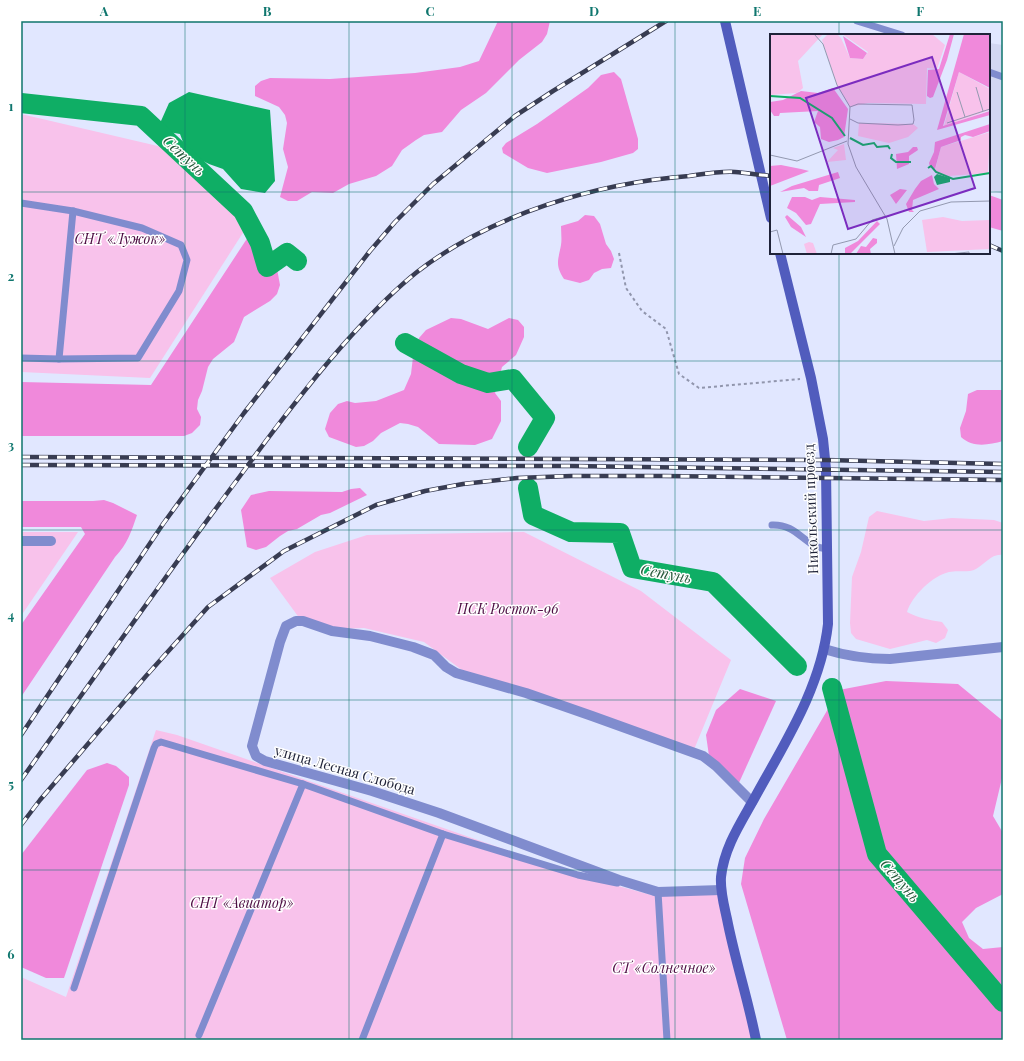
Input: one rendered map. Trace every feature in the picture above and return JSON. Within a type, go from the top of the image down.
[{"type":"main road","points":[[725,21],[770,214]]},
{"type":"main road","name":"Никольский проезд","points":[[756,1040],[750,1009],[730,937],[721,890],[722,868],[730,842],[807,700],[824,649],[828,624],[825,460],[811,378],[780,254]]},
{"type":"street","points":[[21,541],[51,541]]},
{"type":"street","name":"улица Лесная Слобода","points":[[721,890],[658,892],[619,880],[439,813],[372,791],[265,762],[256,756],[252,746],[280,642],[286,626],[296,621],[303,621],[332,630],[370,636],[413,647],[434,655],[446,667],[456,672],[526,693],[703,756],[716,766],[752,802]]},
{"type":"street","points":[[824,649],[838,654],[874,659],[890,659],[1003,647]]},
{"type":"lane","points":[[857,21],[899,34]]},
{"type":"lane","points":[[990,72],[1003,77]]},
{"type":"lane","points":[[21,203],[74,211],[142,228],[181,245],[187,260],[179,291],[138,358],[21,358]]},
{"type":"lane","points":[[59,359],[74,211]]},
{"type":"lane","points":[[772,525],[784,526],[798,533],[816,548],[827,549]]},
{"type":"lane","points":[[74,988],[154,748],[156,744],[161,742],[303,784],[443,834],[578,875],[658,892],[667,1040]]},
{"type":"lane","points":[[199,1036],[303,784]]},
{"type":"lane","points":[[362,1040],[443,834]]},
{"type":"path","points":[[619,253],[626,288],[642,311],[666,329],[679,374],[699,388],[811,378]]},
{"type":"shaded area","points":[[498,21],[550,21],[547,34],[542,42],[519,60],[486,93],[461,110],[442,132],[424,135],[402,150],[392,166],[376,176],[349,184],[333,193],[312,192],[297,201],[288,201],[280,197],[288,167],[283,149],[287,123],[285,115],[279,107],[255,96],[255,86],[261,81],[270,78],[330,79],[415,73],[460,67],[479,61]]},
{"type":"shaded area","points":[[990,43],[1003,45],[1003,194],[990,190]]},
{"type":"shaded area","points":[[614,72],[621,79],[638,139],[638,149],[633,153],[601,162],[547,173],[528,168],[503,153],[502,148],[506,143],[537,124],[588,88],[601,75]]},
{"type":"shaded area","points":[[189,92],[270,110],[275,181],[265,193],[241,189],[223,169],[187,153],[180,134],[157,130],[169,103]]},
{"type":"shaded area","points":[[990,195],[1003,200],[1003,231],[990,227]]},
{"type":"shaded area","points":[[585,215],[594,216],[600,224],[606,244],[614,259],[611,268],[602,269],[594,273],[589,280],[580,283],[564,279],[559,270],[558,259],[561,243],[561,226],[578,221]]},
{"type":"shaded area","points":[[250,234],[257,241],[260,248],[275,258],[280,285],[277,294],[270,301],[244,317],[234,342],[213,359],[208,367],[202,391],[198,400],[197,409],[201,417],[200,425],[192,433],[184,436],[21,436],[21,382],[151,385]]},
{"type":"shaded area","points":[[451,318],[461,319],[488,329],[509,318],[518,320],[524,327],[524,337],[516,355],[502,367],[495,393],[501,401],[501,421],[492,439],[475,445],[439,444],[418,427],[400,423],[381,433],[373,441],[364,446],[356,447],[329,437],[325,429],[330,413],[338,404],[347,401],[355,403],[376,401],[404,390],[411,374],[413,357],[419,338],[426,330]]},
{"type":"shaded area","points":[[977,390],[1003,390],[1003,441],[981,445],[971,443],[961,437],[960,428],[966,411],[968,394]]},
{"type":"shaded area","points":[[360,488],[367,495],[330,513],[321,515],[297,529],[288,531],[266,547],[256,550],[247,547],[241,510],[251,495],[269,491],[342,492]]},
{"type":"shaded area","points":[[104,500],[137,515],[131,532],[123,547],[21,697],[21,625],[85,534],[81,527],[21,527],[21,501]]},
{"type":"shaded area","points":[[886,681],[958,684],[1003,721],[1003,774],[993,816],[1003,833],[1003,894],[976,908],[962,922],[969,938],[983,949],[1003,947],[1003,1040],[787,1040],[741,884],[745,858],[764,819],[839,690]]},
{"type":"shaded area","points":[[740,689],[776,701],[738,785],[709,756],[706,735],[716,710]]},
{"type":"shaded area","points":[[107,763],[116,766],[129,777],[129,785],[64,978],[46,978],[21,967],[21,855],[87,770]]},
{"type":"green space","name":"СНТ «Лужок»","points":[[21,114],[162,147],[253,217],[150,378],[21,372]]},
{"type":"green space","points":[[877,511],[924,521],[952,518],[994,520],[1003,523],[1003,555],[992,557],[973,570],[956,571],[943,574],[930,582],[913,600],[907,612],[915,616],[942,622],[948,630],[945,638],[936,643],[927,640],[890,649],[856,639],[851,633],[852,577],[861,552],[869,517]]},
{"type":"green space","points":[[21,532],[78,532],[21,616]]},
{"type":"green space","name":"ПСК Росток-96","points":[[524,532],[641,591],[731,660],[693,752],[466,673],[424,642],[364,628],[341,629],[300,619],[270,578],[315,552],[367,535]]},
{"type":"green space","name":"СНТ «Авиатор»","points":[[156,730],[177,735],[578,875],[655,896],[721,890],[754,1040],[21,1040],[21,977],[66,997]]},
{"type":"waterway","name":"Сетунь","points":[[21,103],[141,116],[243,211],[260,243],[267,267],[287,253],[297,261]]},
{"type":"waterway","name":"Сетунь","points":[[405,343],[461,374],[488,383],[513,379],[545,418],[528,447]]},
{"type":"waterway","name":"Сетунь","points":[[528,488],[533,515],[571,532],[620,533],[632,568],[713,582],[797,666]]},
{"type":"waterway","name":"Сетунь","points":[[832,688],[877,854],[1003,1002]]},
{"type":"railway","points":[[21,735],[163,524],[244,413],[370,251],[395,222],[433,184],[515,116],[666,21]]},
{"type":"railway","points":[[21,780],[184,551],[266,440],[336,353],[359,327],[408,279],[446,252],[478,234],[512,218],[582,194],[654,180],[718,172],[735,172],[770,176]]},
{"type":"railway","points":[[990,245],[1003,251]]},
{"type":"railway","points":[[21,457],[825,460],[1003,464]]},
{"type":"railway","points":[[21,465],[571,466],[1003,472]]},
{"type":"railway","points":[[21,825],[40,800],[146,676],[208,607],[284,551],[376,505],[425,491],[463,484],[517,478],[571,476],[664,476],[1003,480]]},
{"type":"park label","name":"СТ «Солнечное»","points":[[664,968]]}]
